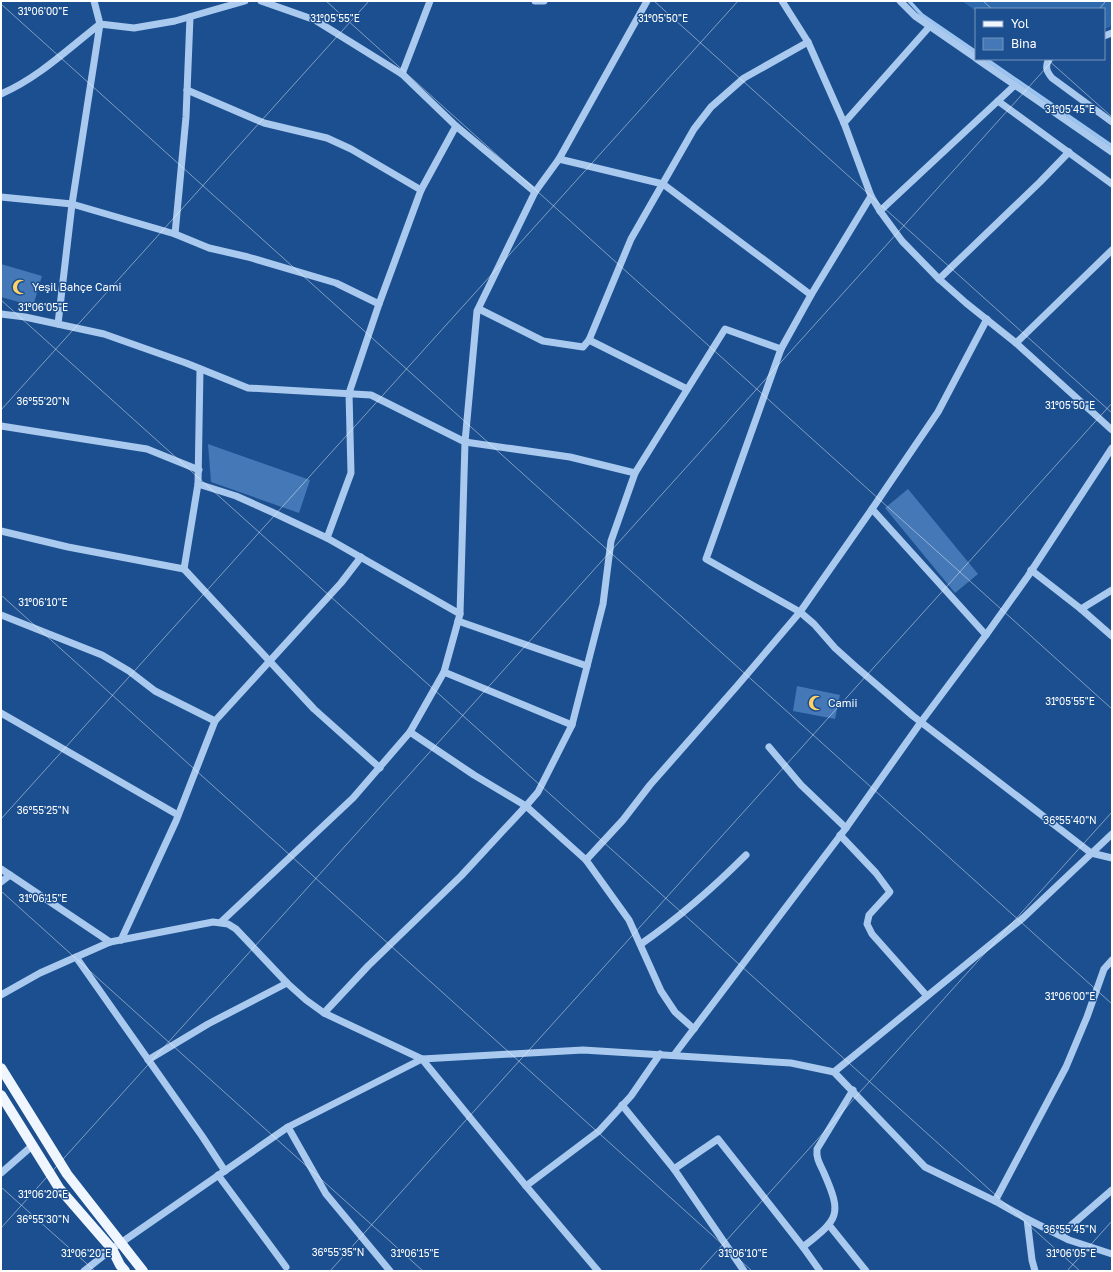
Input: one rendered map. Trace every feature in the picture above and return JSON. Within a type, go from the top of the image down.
[{"type":"main road","points":[[1,1068],[67,1174],[143,1271]]},
{"type":"main road","points":[[1,1095],[59,1188],[112,1249],[120,1265],[125,1271]]},
{"type":"street","points":[[58,324],[72,204],[100,24],[94,1]]},
{"type":"street","points":[[1,94],[13,89],[38,73],[100,24],[134,28],[175,21],[245,1]]},
{"type":"street","points":[[261,1],[315,20],[402,74],[456,126],[535,192]]},
{"type":"street","points":[[402,74],[430,1]]},
{"type":"street","points":[[535,1],[544,1]]},
{"type":"street","points":[[221,922],[353,798],[380,768],[410,732],[444,672],[460,614],[465,442],[478,309],[535,192],[559,159],[647,1]]},
{"type":"street","points":[[782,1],[808,42],[844,123],[871,196],[902,241],[939,279],[1016,343],[1112,430]]},
{"type":"street","points":[[900,1],[915,16],[975,57]]},
{"type":"street","points":[[175,234],[186,117],[190,17]]},
{"type":"street","points":[[844,123],[930,26]]},
{"type":"street","points":[[478,309],[543,341],[583,347],[589,340],[631,239],[694,129],[711,107],[744,78],[808,42]]},
{"type":"street","points":[[980,60],[1112,152]]},
{"type":"street","points":[[1049,60],[1046,68],[1052,78],[1112,122]]},
{"type":"street","points":[[880,211],[1015,85]]},
{"type":"street","points":[[187,90],[264,123],[327,138],[351,148],[421,190]]},
{"type":"street","points":[[998,100],[1112,184]]},
{"type":"street","points":[[327,538],[351,473],[349,393],[379,304],[421,190],[456,126]]},
{"type":"street","points":[[939,279],[1069,152]]},
{"type":"street","points":[[559,159],[663,184],[811,295]]},
{"type":"street","points":[[871,196],[811,295],[781,349],[706,559],[800,612],[814,624],[835,648],[921,722],[1091,853],[1112,858]]},
{"type":"street","points":[[1,197],[72,204],[175,234],[209,248],[248,257],[336,283],[379,304]]},
{"type":"street","points":[[1016,343],[1112,250]]},
{"type":"street","points":[[1,314],[26,316],[104,334],[248,388],[371,395],[465,442],[570,457],[635,473]]},
{"type":"street","points":[[586,860],[623,820],[650,784],[800,612],[938,412],[987,319]]},
{"type":"street","points":[[324,1013],[368,966],[461,876],[538,792],[572,725],[603,604],[611,541],[635,473],[725,329],[781,349]]},
{"type":"street","points":[[589,340],[687,389]]},
{"type":"street","points":[[184,569],[198,484],[200,369]]},
{"type":"street","points":[[1,426],[147,449],[199,470]]},
{"type":"street","points":[[674,1055],[846,828],[921,722],[986,635],[1112,448]]},
{"type":"street","points":[[198,484],[236,496],[327,538],[460,614]]},
{"type":"street","points":[[872,509],[986,635]]},
{"type":"street","points":[[1,530],[68,547],[184,569],[314,709],[380,768]]},
{"type":"street","points":[[121,940],[178,815],[215,721],[341,583],[360,557]]},
{"type":"street","points":[[1031,570],[1081,609],[1112,636]]},
{"type":"street","points":[[1081,609],[1112,590]]},
{"type":"street","points":[[1,624],[3,616],[102,655],[129,671],[155,691],[215,721]]},
{"type":"street","points":[[458,621],[587,666]]},
{"type":"street","points":[[444,672],[572,725]]},
{"type":"street","points":[[1,714],[178,815]]},
{"type":"street","points":[[410,732],[474,775],[526,806],[586,860],[629,920],[641,944],[660,991],[675,1012],[694,1029]]},
{"type":"street","points":[[769,747],[801,785],[846,828]]},
{"type":"street","points":[[834,1072],[1023,918],[1112,834]]},
{"type":"street","points":[[840,835],[876,873],[890,892],[869,915],[867,924],[872,934],[927,996]]},
{"type":"street","points":[[641,944],[690,907],[746,855]]},
{"type":"street","points":[[1,869],[110,942]]},
{"type":"street","points":[[1,882],[10,875]]},
{"type":"street","points":[[1,995],[40,973],[110,942],[213,922],[228,924],[236,928],[287,983],[306,1000],[324,1013],[422,1059],[598,1271]]},
{"type":"street","points":[[76,957],[202,1136],[221,1173],[286,1267]]},
{"type":"street","points":[[995,1201],[1066,1067],[1104,969],[1112,960]]},
{"type":"street","points":[[148,1060],[208,1024],[287,983]]},
{"type":"street","points":[[84,1271],[112,1249],[288,1127],[422,1059],[583,1050],[791,1063],[834,1072],[853,1090],[925,1167],[995,1201],[1069,1240],[1112,1254]]},
{"type":"street","points":[[526,1186],[600,1131],[631,1096],[660,1054]]},
{"type":"street","points":[[803,1247],[829,1224],[834,1214],[835,1203],[833,1193],[817,1159],[817,1149],[853,1090]]},
{"type":"street","points":[[622,1106],[674,1169],[744,1271]]},
{"type":"street","points":[[288,1127],[326,1194],[390,1271]]},
{"type":"street","points":[[674,1169],[718,1139],[803,1247],[820,1271]]},
{"type":"street","points":[[1,1172],[33,1145]]},
{"type":"street","points":[[1060,1235],[1112,1190]]},
{"type":"street","points":[[1026,1218],[1035,1271]]},
{"type":"street","points":[[829,1224],[866,1271]]},
{"type":"shaded area","points":[[962,1],[1112,1],[1112,26],[1105,29],[1105,8],[975,8],[975,10]]},
{"type":"building","name":"Yeşil Bahçe Cami","points":[[1,264],[42,276],[33,306],[1,297]]},
{"type":"building","points":[[208,444],[310,480],[299,513],[211,482]]},
{"type":"building","points":[[908,489],[978,574],[955,593],[885,508]]},
{"type":"building","name":"Camii","points":[[797,686],[840,695],[835,719],[793,711]]},
{"type":"waterway","points":[[909,1],[922,15],[975,51]]},
{"type":"waterway","points":[[987,60],[1112,146]]},
{"type":"place","name":"Yeşil Bahçe Cami","points":[[20,287]]},
{"type":"place","name":"Camii","points":[[816,703]]}]
